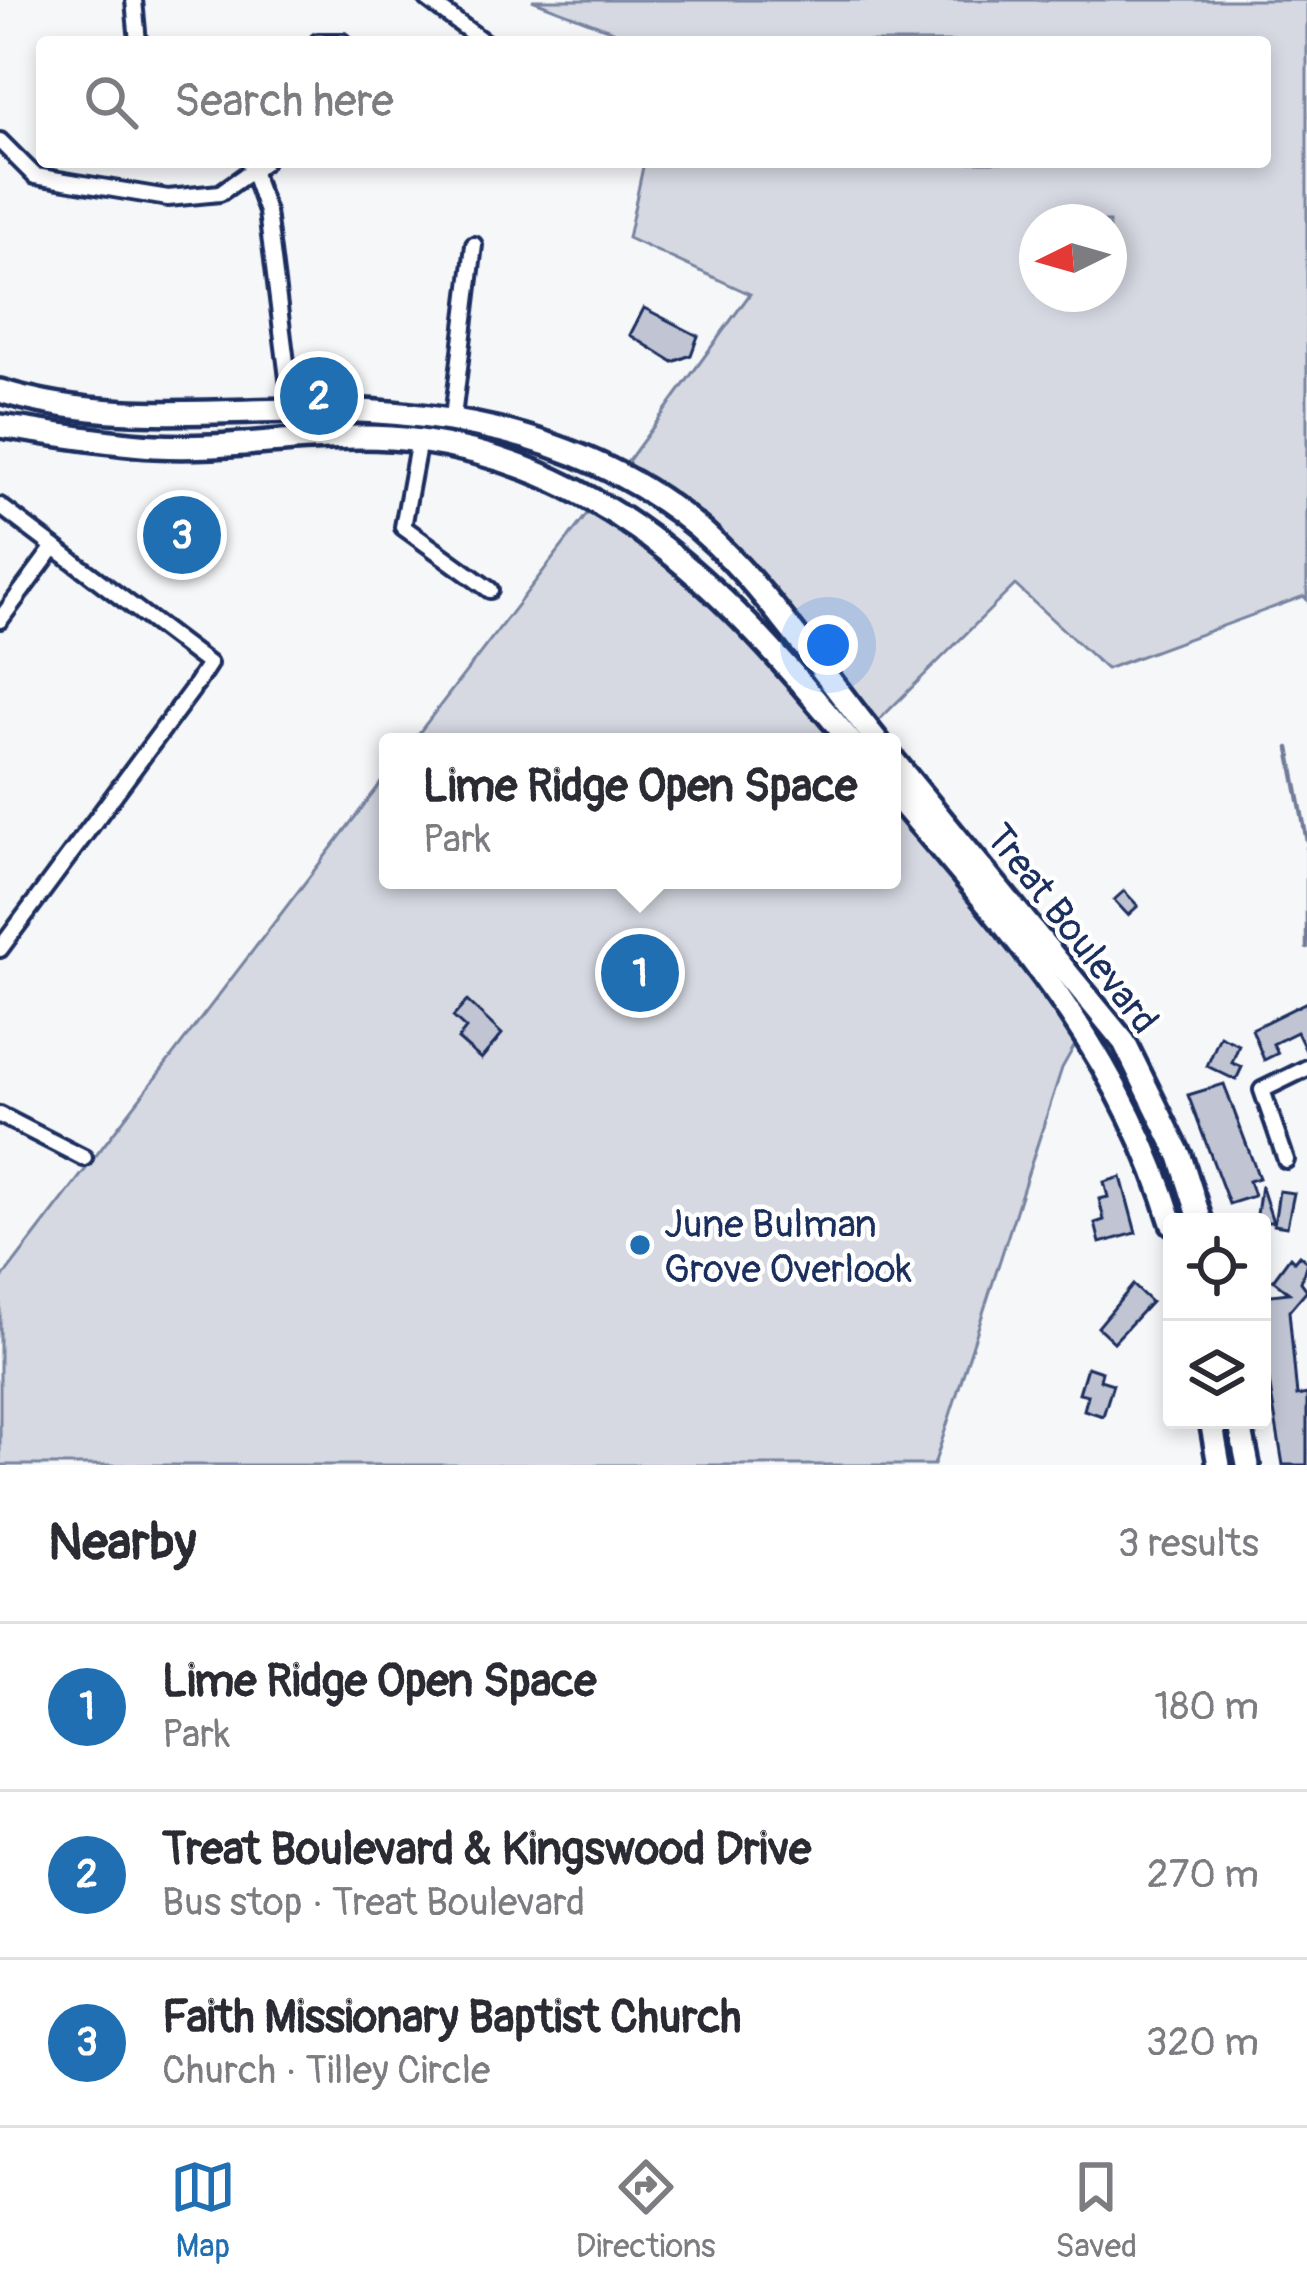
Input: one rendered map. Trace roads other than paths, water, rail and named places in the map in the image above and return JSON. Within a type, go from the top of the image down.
[{"type":"main road","points":[[3,392],[37,402],[163,416],[292,410],[452,417],[577,453],[640,487],[716,543],[871,733]]},
{"type":"main road","points":[[292,410],[299,420],[371,424],[521,466],[567,484],[644,528],[694,570],[843,733]]},
{"type":"main road","points":[[184,445],[212,431],[269,428],[292,410]]},
{"type":"main road","points":[[0,423],[156,446],[415,440]]},
{"type":"main road","name":"Treat Boulevard","points":[[901,770],[1124,1042],[1180,1156],[1198,1213]]},
{"type":"main road","name":"Treat Boulevard","points":[[901,801],[1068,1002],[1153,1159],[1169,1213]]},
{"type":"main road","points":[[1213,1429],[1219,1465]]},
{"type":"main road","points":[[1241,1429],[1248,1465]]},
{"type":"street","points":[[134,0],[137,36]]},
{"type":"street","points":[[428,0],[476,36]]},
{"type":"street","points":[[0,141],[35,176],[168,198],[220,193],[251,168]]},
{"type":"street","points":[[257,168],[267,212],[292,410]]},
{"type":"street","points":[[452,417],[474,244]]},
{"type":"street","points":[[0,423],[3,392]]},
{"type":"street","points":[[415,440],[403,527],[490,590]]},
{"type":"street","points":[[0,506],[209,664],[0,949]]},
{"type":"street","points":[[0,620],[55,547]]},
{"type":"street","points":[[1286,1160],[1262,1090],[1307,1068]]},
{"type":"street","points":[[0,1115],[84,1158]]},
{"type":"waterway","points":[[1289,748],[1307,841]]},
{"type":"waterway","points":[[1307,848],[1307,948]]},
{"type":"place","name":"Treat Boulevard & Kingswood Drive","points":[[319,396]]},
{"type":"place","name":"Faith Missionary Baptist Church","points":[[182,535]]},
{"type":"place","name":"Lime Ridge Open Space","points":[[640,973]]},
{"type":"place","name":"June Bulman Grove Overlook","points":[[640,1245]]}]
